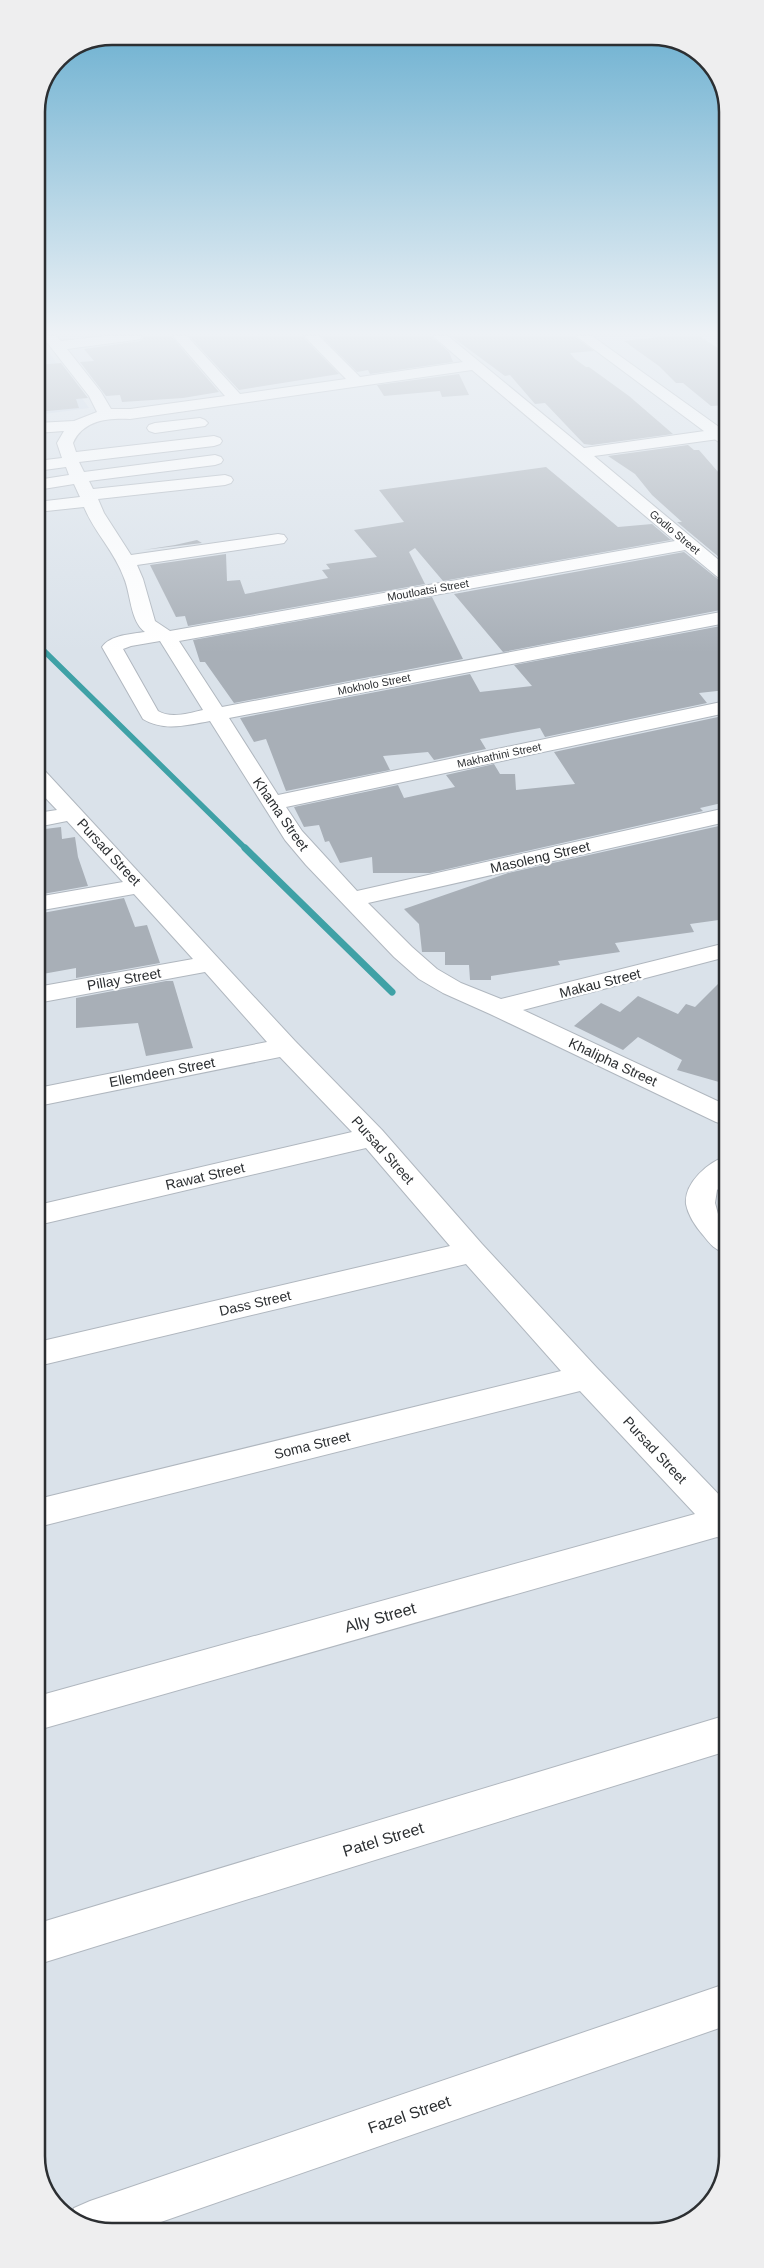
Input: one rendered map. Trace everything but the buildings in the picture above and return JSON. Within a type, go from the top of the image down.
[{"type":"street","points":[[69,442],[74,444]]},
{"type":"street","points":[[45,461],[76,442]]},
{"type":"street","points":[[46,445],[175,442]]},
{"type":"street","name":"Godlo Street","points":[[569,442],[719,568]]},
{"type":"street","points":[[583,453],[675,442]]},
{"type":"street","name":"Khama Street","points":[[74,444],[80,478],[95,513],[126,561],[134,580],[146,621],[149,626],[165,636],[293,835],[314,860],[418,966],[439,981],[499,1008]]},
{"type":"street","points":[[45,484],[122,471],[214,460]]},
{"type":"street","points":[[45,506],[89,498],[225,480]]},
{"type":"street","points":[[126,561],[278,539]]},
{"type":"street","name":"Moutloatsi Street","points":[[165,636],[689,544]]},
{"type":"street","name":"Mokholo Street","points":[[165,636],[126,641],[112,647],[150,715],[155,720],[164,721],[216,714],[719,618]]},
{"type":"street","name":"Makhathini Street","points":[[272,803],[719,708]]},
{"type":"street","name":"Pursad Street","points":[[45,785],[286,1047],[372,1137],[472,1252],[586,1377],[719,1518]]},
{"type":"street","points":[[45,819],[72,814]]},
{"type":"street","name":"Masoleng Street","points":[[353,899],[719,817]]},
{"type":"street","points":[[45,903],[140,886]]},
{"type":"street","name":"Makau Street","points":[[499,1008],[719,953]]},
{"type":"street","name":"Pillay Street","points":[[45,994],[210,964]]},
{"type":"street","name":"Khalipha Street","points":[[499,1008],[719,1113]]},
{"type":"street","name":"Ellemdeen Street","points":[[45,1096],[286,1047]]},
{"type":"street","name":"Rawat Street","points":[[45,1213],[372,1137]]},
{"type":"street","points":[[719,1173],[704,1187],[701,1205],[705,1217],[719,1234]]},
{"type":"street","name":"Dass Street","points":[[45,1352],[472,1252]]},
{"type":"street","name":"Soma Street","points":[[45,1511],[586,1377]]},
{"type":"street","name":"Ally Street","points":[[45,1711],[719,1526]]},
{"type":"street","name":"Patel Street","points":[[45,1942],[719,1735]]},
{"type":"street","name":"Fazel Street","points":[[98,2221],[719,2007]]},
{"type":"waterway","points":[[45,652],[246,849]]},
{"type":"waterway","points":[[245,848],[392,992]]}]
